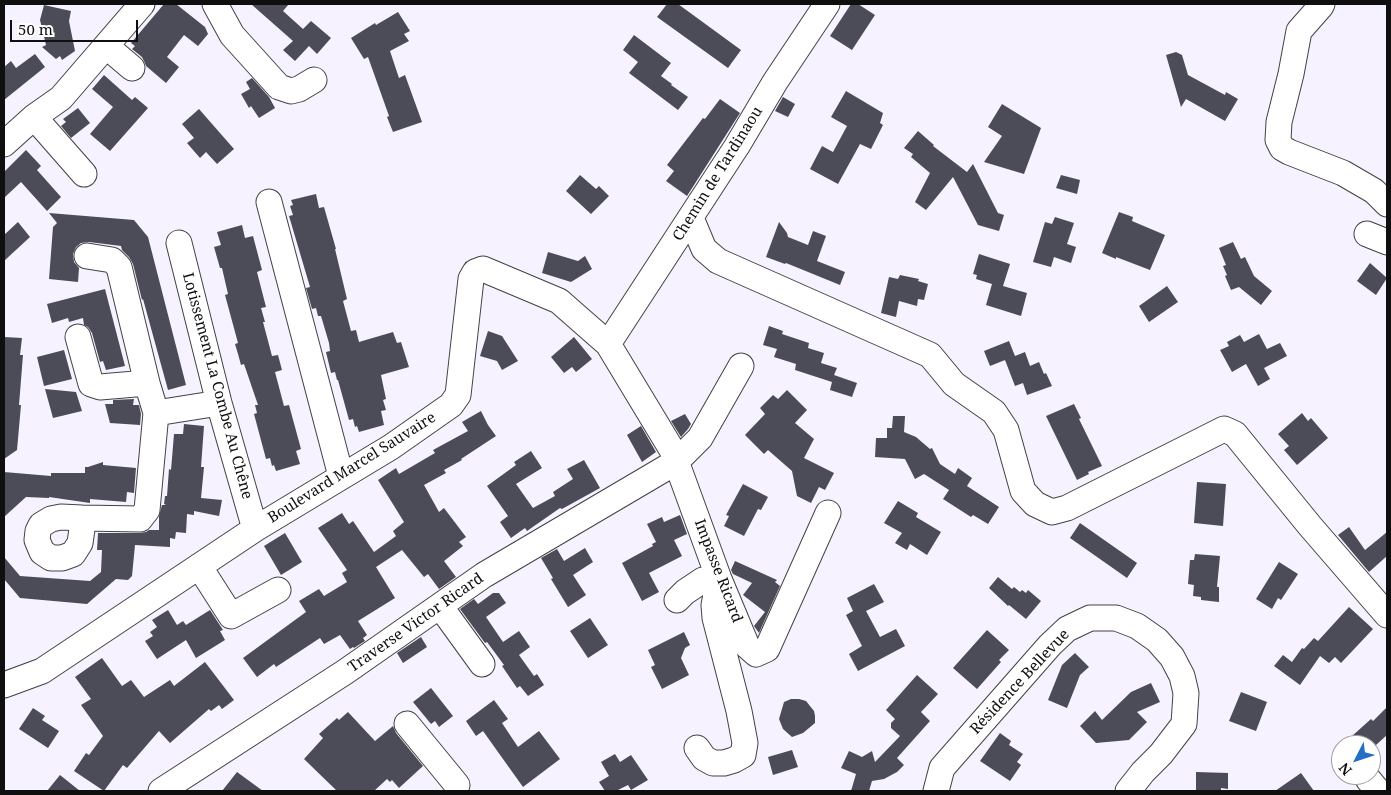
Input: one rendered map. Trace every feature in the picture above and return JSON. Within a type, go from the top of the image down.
[{"type":"street","points":[[4,144],[34,117],[61,98],[142,4]]},
{"type":"street","points":[[215,4],[232,35],[278,87],[291,91],[299,89],[314,80]]},
{"type":"street","name":"Chemin de Tardinaou","points":[[608,344],[648,280],[691,218],[775,82],[827,4]]},
{"type":"street","points":[[1322,4],[1299,31],[1279,122],[1278,140],[1282,148],[1343,173],[1374,191],[1387,204]]},
{"type":"street","points":[[106,46],[132,68]]},
{"type":"street","points":[[34,117],[84,174]]},
{"type":"street","points":[[269,202],[342,476]]},
{"type":"street","points":[[691,218],[704,249],[718,261],[930,355],[954,384],[994,412],[1006,430],[1023,491],[1036,504],[1052,512],[1067,508],[1224,429],[1234,434],[1387,615]]},
{"type":"street","name":"Lotissement La Combe Au Chêne","points":[[179,243],[219,403],[255,529]]},
{"type":"street","points":[[82,518],[140,519],[147,510],[156,413],[119,267],[112,260],[87,256]]},
{"type":"street","name":"Boulevard Marcel Sauvaire","points":[[4,685],[42,671],[255,529],[406,436],[451,405],[458,395],[471,279],[475,272],[483,269],[559,301],[608,344]]},
{"type":"street","points":[[78,337],[91,384],[100,387],[147,383]]},
{"type":"street","name":"Impasse Ricard","points":[[608,344],[672,450],[719,579],[747,646],[756,654],[767,649],[828,513]]},
{"type":"street","name":"Traverse Victor Ricard","points":[[161,791],[345,672],[484,575],[676,462],[700,438],[741,366]]},
{"type":"street","points":[[156,413],[219,403]]},
{"type":"street","points":[[199,566],[231,616],[278,590]]},
{"type":"street","points":[[677,600],[703,580],[719,579],[714,605],[715,618],[739,711],[745,743],[743,755],[724,763],[713,763],[704,758],[697,748]]},
{"type":"street","points":[[440,606],[482,664]]},
{"type":"street","name":"Résidence Bellevue","points":[[936,791],[942,768],[1050,645],[1067,629],[1090,618],[1116,618],[1137,626],[1157,640],[1172,657],[1182,676],[1186,693],[1184,724],[1161,754],[1128,791]]},
{"type":"street","points":[[407,724],[460,782]]},
{"type":"building","points":[[164,4],[176,4],[205,27],[208,34],[198,46],[184,35],[167,57],[179,67],[166,83],[146,66],[142,57],[132,49],[135,46],[131,43]]},
{"type":"building","points":[[251,4],[289,4],[283,11],[303,29],[311,21],[331,38],[317,54],[309,46],[295,61],[283,50],[293,41]]},
{"type":"building","points":[[667,4],[678,4],[741,50],[728,68],[657,17]]},
{"type":"building","points":[[851,4],[858,4],[875,15],[852,50],[830,36]]},
{"type":"building","points":[[44,5],[71,11],[69,21],[75,51],[62,60],[60,56],[56,59],[42,47],[46,45],[40,20]]},
{"type":"building","points":[[398,12],[410,31],[404,34],[409,41],[390,51],[399,78],[405,75],[422,122],[393,132],[368,57],[364,59],[351,38],[375,23],[376,25]]},
{"type":"building","points":[[634,35],[671,63],[661,76],[688,97],[678,110],[629,73],[638,62],[623,50]]},
{"type":"building","points":[[1176,52],[1182,55],[1188,75],[1225,95],[1226,92],[1238,99],[1225,121],[1186,99],[1181,107],[1166,55]]},
{"type":"building","points":[[35,54],[45,67],[4,100],[4,67],[11,61],[16,68]]},
{"type":"building","points":[[104,75],[132,100],[135,97],[148,108],[110,151],[90,134],[113,107],[92,89]]},
{"type":"building","points":[[252,78],[269,97],[275,108],[259,118],[251,106],[249,108],[241,94],[250,89],[246,82]]},
{"type":"building","points":[[846,91],[883,113],[880,123],[883,125],[871,149],[860,144],[838,184],[810,169],[822,146],[833,152],[847,126],[831,117]]},
{"type":"building","points":[[783,97],[795,104],[788,117],[775,111]]},
{"type":"building","points":[[720,99],[740,113],[687,196],[666,181],[674,171],[667,165]]},
{"type":"building","points":[[1002,104],[1041,128],[1024,174],[984,162],[1002,136],[988,127]]},
{"type":"building","points":[[78,108],[90,123],[71,138],[61,126],[66,122],[63,119]]},
{"type":"building","points":[[199,109],[234,149],[217,164],[206,152],[200,158],[187,143],[194,138],[182,124]]},
{"type":"building","points":[[918,131],[933,146],[967,172],[973,164],[998,213],[1004,215],[999,231],[978,225],[953,177],[926,210],[915,202],[930,173],[911,157],[913,154],[904,148]]},
{"type":"building","points":[[26,150],[41,166],[37,170],[61,197],[47,211],[21,182],[4,198],[4,172]]},
{"type":"building","points":[[580,175],[596,189],[599,186],[609,196],[591,214],[566,191]]},
{"type":"building","points":[[1061,175],[1080,180],[1077,194],[1056,188]]},
{"type":"building","points":[[316,194],[319,208],[324,207],[336,249],[347,299],[343,301],[351,331],[356,330],[359,342],[393,332],[397,343],[401,342],[409,367],[381,375],[386,399],[383,400],[386,410],[381,411],[384,425],[359,432],[357,426],[355,427],[353,419],[349,420],[335,372],[331,373],[326,352],[330,351],[329,343],[321,316],[318,316],[316,308],[312,309],[306,288],[310,287],[289,216],[293,215],[290,206],[293,205],[291,200]]},
{"type":"building","points":[[1119,212],[1133,217],[1132,221],[1165,235],[1150,270],[1102,253]]},
{"type":"building","points":[[49,213],[134,220],[148,237],[186,385],[168,390],[133,264],[121,246],[89,242],[81,243],[76,247],[73,254],[74,262],[79,268],[78,282],[49,279],[53,227],[57,223]]},
{"type":"building","points":[[1055,217],[1074,223],[1067,244],[1076,247],[1071,263],[1054,257],[1051,267],[1033,262],[1045,222],[1052,224]]},
{"type":"building","points":[[18,222],[30,237],[4,261],[4,235]]},
{"type":"building","points":[[779,222],[788,237],[808,245],[813,231],[826,236],[817,261],[845,272],[840,285],[766,257]]},
{"type":"building","points":[[242,225],[245,238],[253,236],[262,270],[257,272],[266,307],[261,308],[265,322],[263,322],[272,356],[278,355],[282,370],[275,372],[284,406],[289,405],[301,449],[296,451],[300,464],[276,471],[274,465],[272,466],[270,458],[266,459],[254,414],[257,413],[255,405],[258,405],[244,364],[241,365],[235,344],[238,343],[225,295],[228,294],[222,268],[220,268],[214,247],[221,245],[217,232]]},
{"type":"building","points":[[1233,242],[1241,259],[1245,257],[1254,276],[1272,291],[1261,305],[1239,287],[1231,290],[1223,266],[1226,265],[1219,248]]},
{"type":"building","points":[[548,252],[578,261],[585,256],[592,269],[571,282],[542,273]]},
{"type":"building","points":[[979,254],[1010,264],[1003,286],[1027,293],[1021,316],[986,305],[992,284],[976,279],[977,275],[973,274]]},
{"type":"building","points":[[1370,263],[1387,278],[1376,295],[1357,281]]},
{"type":"building","points":[[900,275],[919,279],[918,281],[928,284],[924,300],[918,299],[917,306],[899,301],[896,317],[881,313],[889,277],[898,279]]},
{"type":"building","points":[[1167,286],[1178,302],[1149,322],[1139,306]]},
{"type":"building","points":[[105,289],[125,366],[106,370],[103,361],[100,362],[92,333],[84,325],[83,318],[69,322],[68,318],[52,323],[47,304]]},
{"type":"building","points":[[769,326],[783,331],[782,334],[809,343],[808,348],[824,353],[821,363],[837,368],[834,375],[857,383],[852,397],[830,390],[832,382],[795,370],[796,364],[774,357],[777,349],[763,345]]},
{"type":"building","points":[[488,331],[502,336],[518,361],[502,370],[497,361],[480,356]]},
{"type":"building","points":[[1259,334],[1267,349],[1280,343],[1287,356],[1264,368],[1270,379],[1258,386],[1246,364],[1232,372],[1220,350],[1229,346],[1227,342],[1240,335],[1244,342]]},
{"type":"building","points":[[4,337],[22,338],[20,355],[23,355],[17,450],[4,459]]},
{"type":"building","points":[[574,337],[592,359],[576,372],[572,367],[564,373],[551,357]]},
{"type":"building","points":[[1009,341],[1015,356],[990,366],[984,351]]},
{"type":"building","points":[[64,350],[72,379],[44,386],[37,357]]},
{"type":"building","points":[[1025,352],[1030,366],[1039,362],[1052,386],[1027,395],[1023,383],[1015,386],[1005,360]]},
{"type":"building","points":[[45,389],[76,392],[82,411],[53,418]]},
{"type":"building","points":[[787,390],[807,410],[795,423],[814,439],[804,458],[834,473],[825,490],[819,487],[811,503],[797,496],[792,471],[768,450],[764,454],[745,435],[765,414],[760,408],[773,395],[778,399]]},
{"type":"building","points":[[134,399],[133,405],[139,405],[141,414],[140,425],[110,423],[105,404],[113,404],[113,400]]},
{"type":"building","points":[[1074,404],[1081,418],[1079,419],[1102,466],[1088,472],[1089,474],[1077,480],[1046,416]]},
{"type":"building","points":[[481,411],[496,436],[444,470],[446,473],[424,485],[439,512],[444,508],[466,537],[459,542],[463,546],[444,561],[456,577],[439,589],[428,574],[424,577],[402,550],[376,567],[395,598],[358,621],[367,635],[363,638],[365,641],[350,649],[340,635],[324,644],[320,638],[276,667],[274,664],[257,677],[243,658],[306,612],[299,601],[319,589],[324,596],[347,582],[342,573],[347,570],[318,528],[342,513],[349,524],[353,521],[374,552],[396,536],[393,531],[404,522],[378,480],[396,468],[399,474],[435,453],[433,450],[468,431],[462,422]]},
{"type":"building","points":[[1302,413],[1308,421],[1311,418],[1328,438],[1297,465],[1284,450],[1289,446],[1278,434]]},
{"type":"building","points":[[685,414],[691,424],[681,437],[671,421]]},
{"type":"building","points":[[893,416],[905,416],[904,432],[916,437],[930,449],[932,448],[940,464],[955,474],[958,468],[972,478],[967,486],[999,507],[988,524],[973,515],[971,517],[943,499],[949,490],[924,474],[915,479],[905,459],[875,457],[876,438],[887,438],[887,428],[892,428]]},
{"type":"building","points":[[184,424],[204,426],[201,467],[204,467],[201,498],[222,500],[219,516],[194,511],[194,515],[187,514],[186,533],[176,532],[175,539],[170,538],[170,547],[135,545],[132,576],[128,580],[116,579],[87,604],[20,598],[4,579],[4,557],[20,576],[90,581],[101,572],[102,550],[97,550],[98,533],[140,533],[149,530],[159,530],[159,516],[162,505],[166,505],[164,504],[165,496],[167,496],[169,469],[171,470],[174,434],[183,434]]},
{"type":"building","points":[[641,426],[656,452],[642,462],[627,435]]},
{"type":"building","points":[[531,451],[542,468],[516,484],[533,508],[555,496],[553,492],[573,479],[567,469],[584,460],[600,488],[562,509],[560,508],[527,531],[525,528],[511,538],[500,522],[508,516],[487,486],[516,465],[514,462]]},
{"type":"building","points":[[103,462],[103,465],[136,468],[134,493],[127,492],[126,502],[90,499],[90,503],[49,497],[26,497],[4,517],[4,472],[51,476],[51,473],[85,473],[85,467]]},
{"type":"building","points":[[1197,482],[1226,484],[1223,526],[1194,523]]},
{"type":"building","points":[[743,484],[768,497],[761,510],[758,509],[744,536],[724,526],[729,516],[726,515]]},
{"type":"building","points":[[898,501],[918,513],[916,517],[941,532],[927,555],[910,544],[907,550],[895,543],[902,533],[884,523]]},
{"type":"building","points":[[680,515],[687,534],[674,540],[682,556],[649,573],[659,592],[642,601],[622,563],[653,546],[652,544],[656,542],[647,524],[662,517],[664,522]]},
{"type":"building","points":[[1080,523],[1137,563],[1127,578],[1070,538]]},
{"type":"building","points":[[1349,527],[1365,550],[1387,532],[1387,556],[1369,572],[1338,535]]},
{"type":"building","points":[[285,533],[302,562],[281,575],[264,546]]},
{"type":"building","points":[[585,548],[593,562],[573,575],[586,595],[568,607],[541,558],[557,549],[564,561]]},
{"type":"building","points":[[1195,554],[1220,556],[1217,587],[1219,587],[1219,602],[1201,600],[1201,597],[1193,596],[1194,585],[1188,584],[1190,560],[1194,560]]},
{"type":"building","points":[[735,561],[777,580],[775,582],[780,586],[759,633],[754,626],[765,612],[743,595],[752,583],[733,574],[731,570]]},
{"type":"building","points":[[1279,562],[1298,574],[1281,600],[1278,598],[1272,609],[1256,599]]},
{"type":"building","points":[[998,577],[1012,589],[1014,587],[1020,592],[1022,590],[1026,593],[1028,590],[1041,601],[1026,619],[1008,606],[989,588]]},
{"type":"building","points":[[874,584],[884,602],[866,611],[880,637],[896,629],[905,646],[858,671],[849,654],[862,646],[846,615],[853,611],[847,598]]},
{"type":"building","points":[[493,593],[499,593],[506,603],[486,617],[503,642],[519,631],[530,647],[519,655],[534,676],[537,674],[544,685],[528,696],[520,686],[517,688],[502,666],[504,665],[460,609],[474,599],[478,604]]},
{"type":"building","points":[[1349,607],[1373,629],[1341,663],[1335,657],[1329,663],[1320,656],[1300,685],[1274,666],[1283,655],[1292,662],[1302,648],[1304,649],[1314,638],[1318,641]]},
{"type":"building","points":[[168,610],[177,625],[183,621],[186,625],[210,610],[223,630],[220,631],[225,640],[196,658],[186,640],[157,659],[145,641],[153,636],[150,632],[157,627],[152,620]]},
{"type":"building","points":[[590,618],[608,645],[588,658],[570,631]]},
{"type":"building","points":[[987,630],[1009,650],[977,689],[953,668]]},
{"type":"building","points":[[684,632],[690,645],[685,648],[681,658],[689,675],[662,689],[651,667],[655,665],[648,650]]},
{"type":"building","points":[[421,637],[427,647],[403,663],[397,653]]},
{"type":"building","points":[[1075,653],[1089,667],[1080,675],[1067,708],[1048,700],[1062,665]]},
{"type":"building","points":[[102,658],[122,686],[131,680],[144,697],[170,680],[174,686],[205,662],[234,700],[222,709],[219,705],[211,711],[209,709],[170,743],[159,731],[127,768],[123,765],[104,791],[74,771],[86,753],[89,755],[103,736],[81,705],[91,699],[75,677]]},
{"type":"building","points":[[917,675],[938,694],[921,712],[930,721],[897,758],[904,765],[897,772],[884,779],[872,781],[869,791],[851,791],[856,774],[841,768],[849,751],[862,757],[872,751],[875,762],[900,736],[891,728],[891,723],[895,719],[886,710]]},
{"type":"building","points":[[1151,683],[1160,702],[1137,712],[1147,722],[1129,740],[1096,743],[1080,726],[1095,711],[1102,720],[1131,692]]},
{"type":"building","points":[[431,688],[453,716],[439,727],[435,721],[431,724],[413,702]]},
{"type":"building","points":[[1241,692],[1267,702],[1256,731],[1229,721]]},
{"type":"building","points":[[791,699],[806,701],[814,711],[815,716],[815,723],[803,733],[792,737],[783,729],[779,719],[784,702]]},
{"type":"building","points":[[494,700],[508,719],[502,723],[518,747],[539,731],[560,759],[523,787],[483,731],[476,736],[466,721]]},
{"type":"building","points":[[1387,707],[1387,735],[1381,740],[1381,735],[1353,735],[1371,719],[1373,721]]},
{"type":"building","points":[[33,708],[45,716],[42,720],[59,731],[48,748],[19,729]]},
{"type":"building","points":[[348,712],[375,741],[393,726],[396,733],[423,766],[399,788],[392,780],[390,782],[387,779],[374,791],[337,791],[304,759],[323,738],[319,734],[337,718],[339,720]]},
{"type":"building","points":[[1000,733],[1011,741],[1009,745],[1023,754],[1017,762],[1021,765],[1010,781],[980,761]]},
{"type":"building","points":[[792,750],[798,767],[773,775],[768,757]]},
{"type":"building","points":[[615,754],[620,762],[631,755],[648,780],[631,790],[628,785],[616,791],[605,791],[599,782],[609,776],[601,762]]},
{"type":"building","points":[[237,772],[263,791],[222,791]]},
{"type":"building","points":[[1196,772],[1228,773],[1228,789],[1221,788],[1221,791],[1196,791]]},
{"type":"building","points":[[1301,773],[1314,791],[1275,791]]},
{"type":"building","points":[[60,775],[80,791],[47,791]]}]
